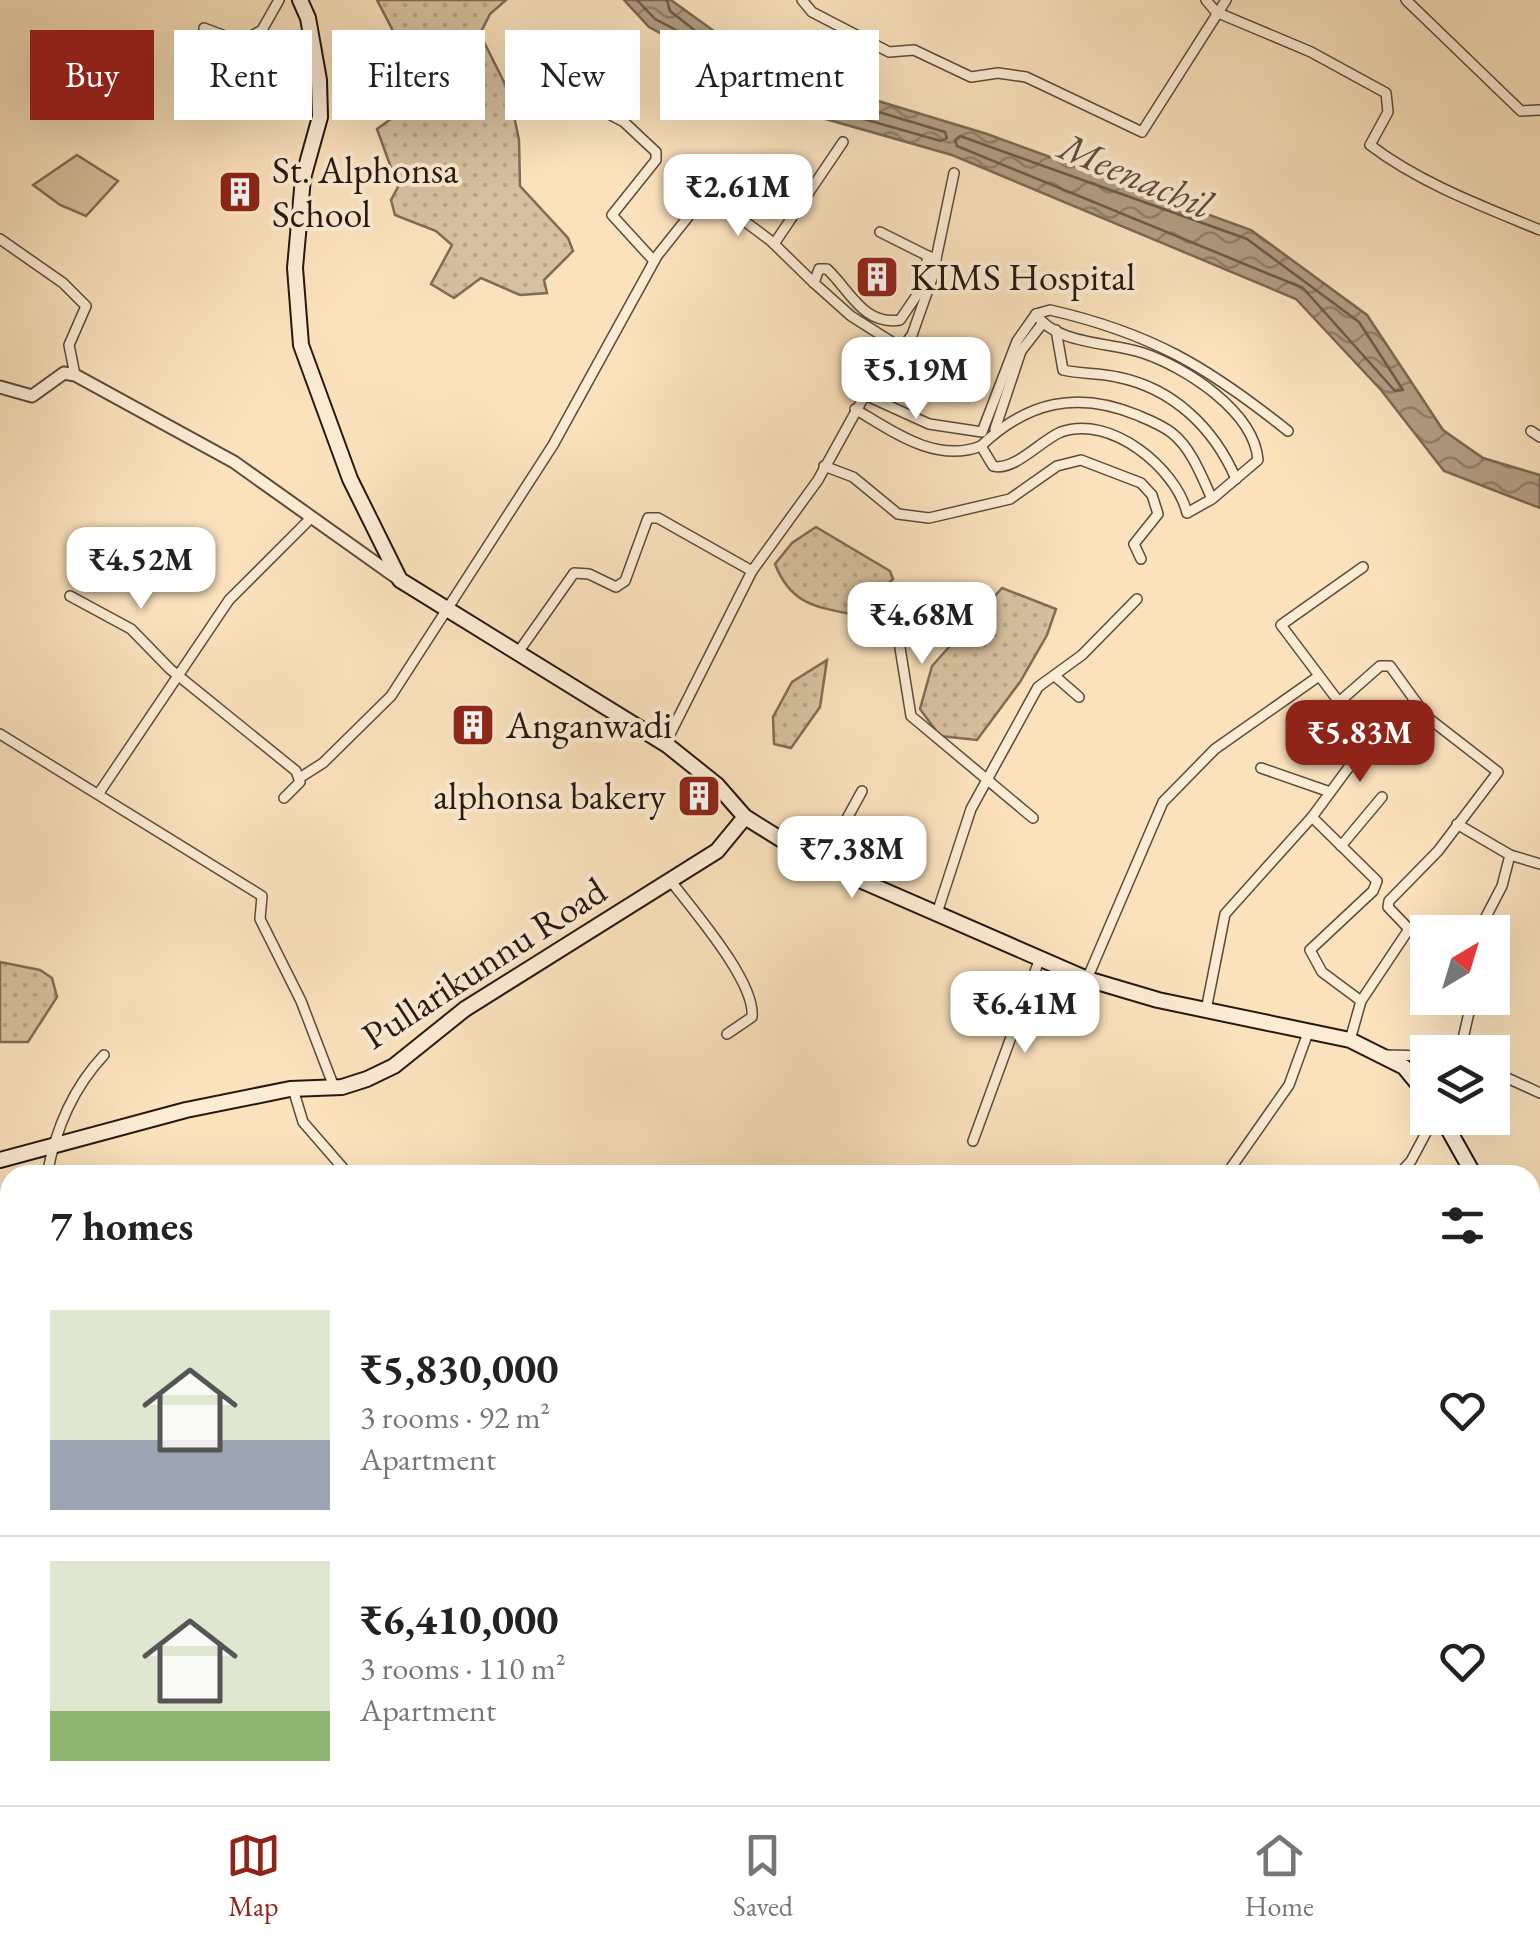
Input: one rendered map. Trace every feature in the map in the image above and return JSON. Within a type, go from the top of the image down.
[{"type":"main road","points":[[300,0],[308,18],[320,80],[320,117],[303,178],[295,268],[302,345],[350,480],[400,580],[450,607],[666,744],[716,785],[745,817],[822,864],[1087,979],[1206,1010],[1350,1040],[1386,1056],[1410,1074]]},
{"type":"main road","name":"Pullarikunnu Road","points":[[0,1160],[186,1110],[294,1089],[334,1087],[394,1066],[466,1009],[717,850],[745,817]]},
{"type":"main road","points":[[1452,1135],[1468,1165]]},
{"type":"street","points":[[204,28],[242,42],[262,30],[279,0]]},
{"type":"street","points":[[802,0],[812,12],[889,52],[914,50],[971,77],[998,73],[1026,77],[1062,90],[1142,132],[1226,0]]},
{"type":"street","points":[[1206,0],[1216,12],[1311,52],[1386,93],[1388,112],[1370,145],[1474,203],[1540,230]]},
{"type":"street","points":[[1406,0],[1520,111],[1540,110]]},
{"type":"street","points":[[620,120],[656,152],[656,160],[612,214],[654,261]]},
{"type":"street","points":[[774,244],[843,142]]},
{"type":"street","points":[[666,744],[752,571],[824,466],[865,395],[903,349],[954,174]]},
{"type":"street","points":[[284,798],[300,777],[323,764],[391,696],[553,446],[654,261],[709,193],[774,244],[852,316],[903,349]]},
{"type":"street","points":[[880,232],[932,258]]},
{"type":"street","points":[[0,239],[63,284],[86,306],[68,345],[74,375]]},
{"type":"street","points":[[814,282],[819,269],[827,269],[861,309],[887,322],[900,320],[921,288],[932,258]]},
{"type":"street","points":[[865,395],[929,424],[982,432],[1017,341],[1050,310],[1142,335],[1236,390],[1288,431]]},
{"type":"street","points":[[981,446],[993,466],[1000,468],[1062,432],[1100,434],[1159,462],[1177,486],[1187,513],[1212,500],[1259,455],[1221,401],[1162,360],[1056,330],[1039,319]]},
{"type":"street","points":[[994,431],[1021,352],[1039,319]]},
{"type":"street","points":[[1056,330],[1063,370],[1117,377],[1172,399],[1209,430],[1236,479]]},
{"type":"street","points":[[0,387],[32,396],[64,374],[74,375],[234,462],[400,580]]},
{"type":"street","points":[[855,410],[926,447],[952,452],[981,446],[994,431],[1046,404],[1083,400],[1118,408],[1173,434],[1196,464],[1212,500]]},
{"type":"street","points":[[824,466],[853,477],[898,514],[929,518],[981,509],[1010,498],[1068,462],[1081,460],[1104,465],[1140,483],[1156,504],[1158,514],[1134,544],[1141,558]]},
{"type":"street","points":[[519,651],[574,573],[589,574],[616,587],[625,580],[648,518],[658,518],[752,571]]},
{"type":"street","points":[[98,793],[229,600],[310,519]]},
{"type":"street","points":[[1206,1010],[1221,920],[1312,817],[1366,744],[1338,714],[1339,702],[1281,625],[1363,567]]},
{"type":"street","points":[[70,596],[130,628],[179,675],[300,777]]},
{"type":"street","points":[[937,913],[985,778],[1038,687],[1056,677],[1137,600]]},
{"type":"street","points":[[896,623],[911,716],[1033,818]]},
{"type":"street","points":[[1339,702],[1380,666],[1390,666],[1427,717],[1498,772],[1389,901],[1388,907],[1409,929],[1362,1001],[1350,1040]]},
{"type":"street","points":[[1087,979],[1162,802],[1216,749],[1319,676]]},
{"type":"street","points":[[1056,677],[1079,697]]},
{"type":"street","points":[[0,734],[262,896],[259,917],[301,1001],[334,1087]]},
{"type":"street","points":[[1261,768],[1330,792]]},
{"type":"street","points":[[822,864],[862,791]]},
{"type":"street","points":[[1341,846],[1382,797]]},
{"type":"street","points":[[1312,817],[1377,883],[1389,901]]},
{"type":"street","points":[[1457,824],[1510,855],[1540,864]]},
{"type":"street","points":[[1487,915],[1502,886],[1510,855]]},
{"type":"street","points":[[670,880],[753,1005],[752,1016],[726,1034]]},
{"type":"street","points":[[1362,1001],[1322,972],[1310,950],[1377,883]]},
{"type":"street","points":[[973,1141],[1040,958]]},
{"type":"street","points":[[1233,1165],[1289,1085],[1309,1030]]},
{"type":"street","points":[[49,1165],[53,1145],[86,1074],[104,1055]]},
{"type":"street","points":[[1386,1056],[1410,1056]]},
{"type":"street","points":[[1510,1080],[1540,1093]]},
{"type":"street","points":[[294,1089],[303,1122],[339,1165]]},
{"type":"street","points":[[1407,1165],[1425,1135]]},
{"type":"shaded area","points":[[377,0],[506,0],[490,14],[482,30],[392,29]]},
{"type":"shaded area","points":[[485,44],[505,84],[505,120],[515,120],[520,186],[568,238],[573,251],[544,280],[547,293],[520,295],[481,278],[454,298],[431,284],[452,245],[436,231],[395,215],[391,200],[398,187],[377,129],[390,120],[485,120]]},
{"type":"shaded area","points":[[77,155],[118,181],[86,216],[60,205],[33,185]]},
{"type":"shaded area","points":[[816,527],[890,571],[893,579],[856,615],[806,602],[781,578],[775,564],[792,543]]},
{"type":"shaded area","points":[[1002,588],[1056,609],[1047,635],[1020,682],[977,740],[940,736],[920,709],[932,666]]},
{"type":"shaded area","points":[[827,660],[820,707],[791,748],[774,744],[773,717],[792,682]]},
{"type":"shaded area","points":[[0,962],[40,970],[52,978],[57,997],[28,1042],[0,1042]]},
{"type":"water","points":[[624,0],[671,0],[712,30],[660,33],[649,27]]},
{"type":"water","points":[[879,101],[987,134],[1251,230],[1367,315],[1443,430],[1483,458],[1540,475],[1540,508],[1444,471],[1381,390],[1296,299],[952,155],[829,120],[879,120]]},
{"type":"place","name":"St. Alphonsa School","points":[[240,192]]},
{"type":"place","name":"KIMS Hospital","points":[[877,277]]},
{"type":"place","name":"Anganwadi","points":[[473,725]]},
{"type":"place","name":"alphonsa bakery","points":[[699,796]]},
{"type":"water label","name":"Meenachil","points":[[1136,175]]}]
